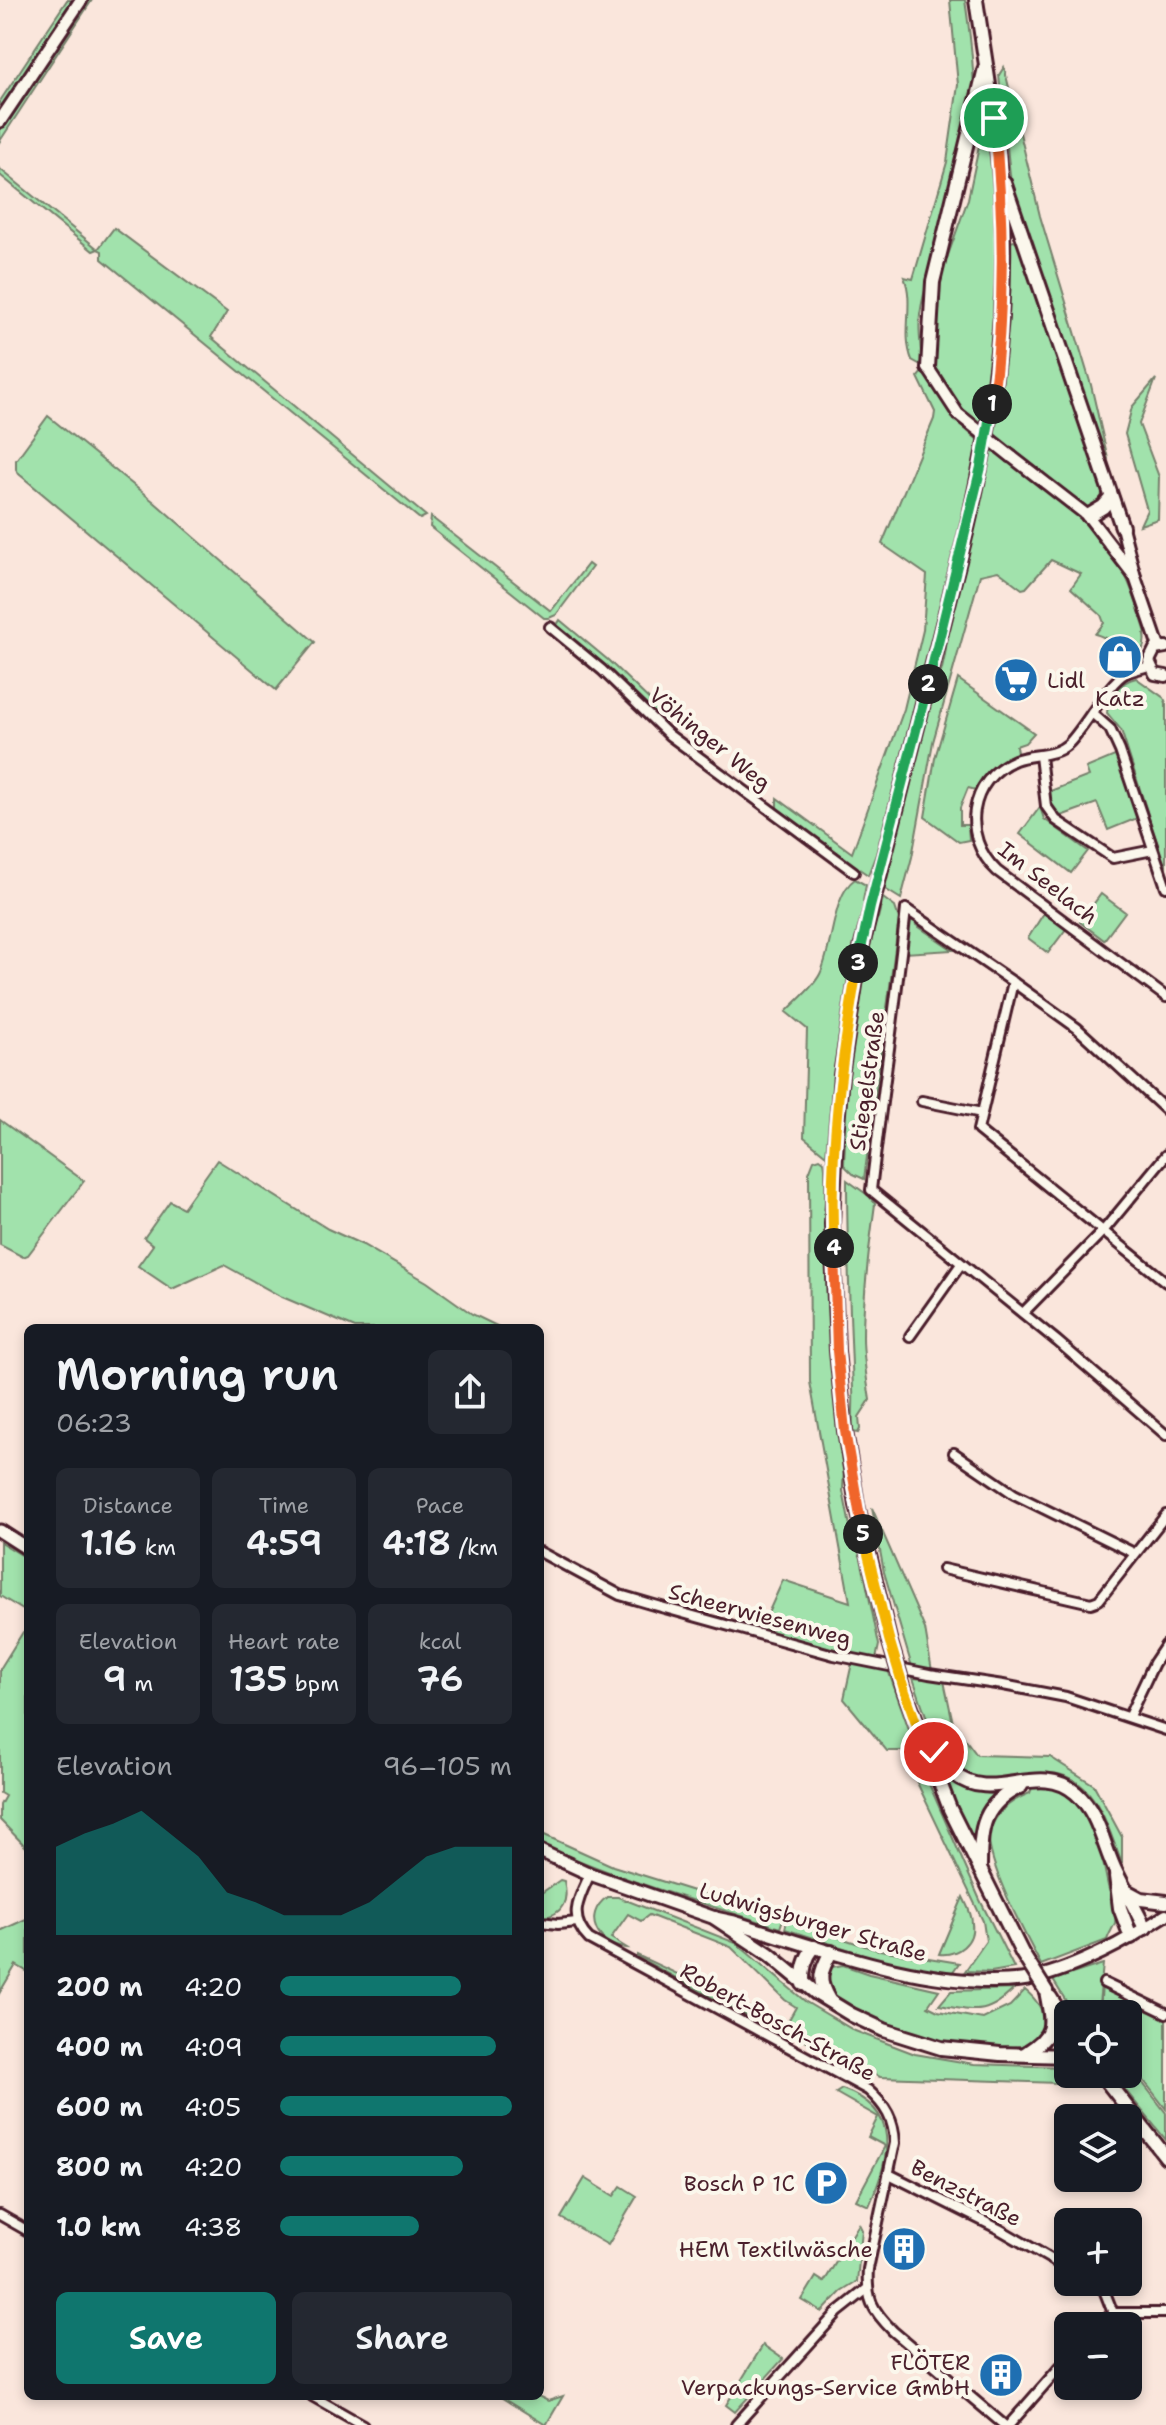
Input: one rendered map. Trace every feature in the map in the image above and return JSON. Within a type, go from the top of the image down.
[{"type":"main road","points":[[0,121],[81,0]]},
{"type":"main road","points":[[976,0],[1000,173],[1002,288],[995,383],[966,533],[870,907],[850,1014],[841,1075],[833,1184],[837,1351],[845,1431],[860,1518],[904,1689],[950,1809],[1022,1953],[1054,2004]]},
{"type":"main road","points":[[928,368],[933,282],[986,65]]},
{"type":"main road","points":[[1000,173],[1122,527]]},
{"type":"main road","points":[[1088,516],[1111,498]]},
{"type":"main road","points":[[0,1531],[24,1546]]},
{"type":"main road","points":[[919,1731],[946,1767],[962,1780],[983,1787],[1031,1781],[1057,1782],[1075,1791],[1099,1826],[1116,1873],[1145,1928]]},
{"type":"main road","points":[[980,1869],[980,1844],[987,1814],[1001,1797],[1031,1781]]},
{"type":"main road","name":"Ludwigsburger Straße","points":[[544,1853],[590,1874],[715,1918],[925,1976],[961,1980],[1023,1980],[1065,1967],[1145,1928]]},
{"type":"main road","points":[[1116,1873],[1116,1891],[1131,1937]]},
{"type":"main road","points":[[1128,1892],[1141,1899],[1166,1902]]},
{"type":"main road","points":[[715,1918],[769,1954],[803,1984],[852,2015],[884,2030],[963,2050],[1054,2055]]},
{"type":"main road","points":[[803,1984],[803,1965],[814,1947]]},
{"type":"main road","points":[[829,2000],[821,1981],[831,1952]]},
{"type":"main road","points":[[1026,2053],[1039,2045],[1051,2029],[1046,1991]]},
{"type":"main road","points":[[1111,2088],[1166,2157]]},
{"type":"street","points":[[928,368],[958,414],[1088,516],[1135,577]]},
{"type":"street","points":[[1122,527],[1135,577],[1162,647],[1151,653],[1149,666],[1155,674],[1166,676]]},
{"type":"street","name":"Vöhinger Weg","points":[[550,627],[602,670],[669,735],[854,872]]},
{"type":"street","name":"Im Seelach","points":[[1149,666],[1121,676],[1067,745],[1040,756],[1014,761],[994,772],[977,801],[973,827],[981,853],[997,871],[1166,997]]},
{"type":"street","points":[[1092,713],[1110,729],[1114,737],[1166,887]]},
{"type":"street","points":[[1040,756],[1046,806],[1056,820],[1113,858],[1153,850]]},
{"type":"street","name":"Stiegelstraße","points":[[1013,982],[906,909],[898,993],[871,1190],[1023,1313],[1166,1435]]},
{"type":"street","points":[[1166,1110],[1077,1028],[1013,982],[978,1130],[1166,1282]]},
{"type":"street","points":[[922,1101],[982,1113]]},
{"type":"street","points":[[1023,1313],[1104,1230],[1166,1155]]},
{"type":"street","points":[[910,1336],[961,1264]]},
{"type":"street","points":[[954,1453],[1014,1494],[1134,1553]]},
{"type":"street","points":[[943,1569],[1091,1603],[1099,1600],[1166,1515]]},
{"type":"street","name":"Scheerwiesenweg","points":[[544,1554],[620,1595],[654,1605],[834,1655],[1066,1697],[1166,1730]]},
{"type":"street","points":[[1129,1716],[1166,1645]]},
{"type":"street","points":[[544,1922],[577,1922],[577,1908],[590,1874]]},
{"type":"street","name":"Ludwigsburger Straße","points":[[1145,1928],[1166,1915]]},
{"type":"street","name":"Robert-Bosch-Straße","points":[[577,1922],[589,1939],[868,2090],[881,2102],[894,2126],[895,2143],[873,2241],[867,2289]]},
{"type":"street","points":[[1104,1983],[1164,2009]]},
{"type":"street","name":"Benzstraße","points":[[889,2174],[999,2229],[1054,2261]]},
{"type":"street","points":[[0,2215],[24,2229]]},
{"type":"street","points":[[736,2425],[838,2312],[867,2289],[875,2311],[887,2325],[1006,2425],[1054,2373]]},
{"type":"street","points":[[1142,2313],[1166,2313]]},
{"type":"street","points":[[319,2400],[363,2425]]},
{"type":"green space","points":[[67,0],[74,0],[0,111],[0,101]]},
{"type":"green space","points":[[87,0],[92,0],[0,141],[0,130]]},
{"type":"green space","points":[[950,0],[965,0],[973,68],[974,113],[964,182],[923,298],[919,327],[922,363],[919,364],[912,360],[909,350],[908,297],[904,277],[913,279],[947,162],[958,85]]},
{"type":"green space","points":[[1004,67],[1040,216],[1091,385],[1108,459],[1102,464],[1013,201],[999,75]]},
{"type":"green space","points":[[982,132],[990,134],[996,280],[991,352],[981,425],[964,411],[944,387],[930,348],[936,289],[968,199]]},
{"type":"green space","points":[[0,169],[98,249],[93,251],[0,175]]},
{"type":"green space","points":[[114,228],[227,312],[211,337],[426,516],[420,519],[102,259],[102,251],[98,249]]},
{"type":"green space","points":[[1010,242],[1018,244],[1102,492],[1101,502],[1089,509],[994,434],[1006,342],[1008,250]]},
{"type":"green space","points":[[922,372],[955,418],[978,440],[958,544],[868,875],[777,812],[777,798],[852,853],[904,709],[923,630],[927,575],[882,544],[934,419],[935,412],[918,377]]},
{"type":"green space","points":[[1156,379],[1139,424],[1159,477],[1158,519],[1140,525],[1147,510],[1125,434],[1132,407]]},
{"type":"green space","points":[[48,416],[153,501],[315,642],[276,690],[19,474],[16,460]]},
{"type":"green space","points":[[991,449],[1064,502],[1102,538],[1117,560],[1134,596],[1146,633],[1144,645],[1134,660],[1135,647],[1128,641],[1113,641],[1095,634],[1104,623],[1101,615],[1071,588],[1081,574],[1051,560],[1022,589],[998,571],[980,575],[933,742],[901,899],[885,889],[892,847],[942,667],[947,633]]},
{"type":"green space","points":[[431,517],[551,611],[588,564],[592,567],[556,615],[544,618],[430,527]]},
{"type":"green space","points":[[560,620],[659,709],[653,715],[610,672],[558,629]]},
{"type":"green space","points":[[1136,678],[1164,698],[1166,703],[1166,871],[1121,730],[1107,713],[1116,690]]},
{"type":"green space","points":[[958,679],[1034,733],[1025,743],[1016,746],[1017,753],[988,772],[976,790],[968,788],[960,808],[960,825],[968,825],[969,840],[959,842],[925,817],[935,758]]},
{"type":"green space","points":[[1117,755],[1140,817],[1108,830],[1097,803],[1058,817],[1050,808],[1048,792],[1089,776],[1086,768]]},
{"type":"green space","points":[[1040,807],[1044,819],[1088,851],[1071,873],[1020,834]]},
{"type":"green space","points":[[855,879],[866,885],[865,902],[841,1029],[826,1155],[804,1137],[807,1029],[786,1012],[820,974],[837,909],[847,887]]},
{"type":"green space","points":[[1101,894],[1125,912],[1104,940],[1080,922]]},
{"type":"green space","points":[[883,898],[895,907],[899,919],[864,1179],[844,1165],[843,1142],[859,1003]]},
{"type":"green space","points":[[1044,913],[1066,929],[1048,953],[1028,938]]},
{"type":"green space","points":[[910,919],[918,921],[916,925],[953,950],[905,953]]},
{"type":"green space","points":[[0,1120],[84,1181],[28,1255],[23,1257],[0,1245]]},
{"type":"green space","points":[[820,1158],[825,1168],[827,1300],[844,1466],[843,1491],[879,1645],[876,1659],[760,1631],[783,1580],[850,1602],[810,1382],[809,1173],[814,1160]]},
{"type":"green space","points":[[217,1160],[328,1229],[363,1245],[493,1324],[346,1324],[280,1296],[224,1265],[172,1289],[138,1266],[153,1245],[144,1238],[170,1201],[183,1208]]},
{"type":"green space","points":[[847,1180],[875,1204],[863,1320],[870,1400],[859,1417],[858,1433],[853,1432]]},
{"type":"green space","points":[[872,1508],[925,1629],[932,1671],[912,1667],[884,1572]]},
{"type":"green space","points":[[0,1542],[24,1557],[24,1611],[0,1596]]},
{"type":"green space","points":[[23,1632],[24,1845],[0,1820],[0,1805],[5,1796],[0,1793],[0,1669]]},
{"type":"green space","points":[[852,1663],[888,1670],[925,1775],[1014,1968],[991,1972],[965,1971],[986,1941],[983,1921],[902,1751],[887,1751],[844,1699]]},
{"type":"green space","points":[[913,1678],[944,1681],[953,1723],[977,1755],[1050,1757],[1094,1785],[1122,1837],[1122,1864],[1098,1806],[1079,1783],[1050,1773],[988,1780],[959,1771],[937,1741]]},
{"type":"green space","points":[[945,1775],[967,1789],[996,1795],[983,1810],[975,1837],[968,1831]]},
{"type":"green space","points":[[1047,1787],[1075,1801],[1092,1826],[1102,1856],[1115,1923],[1107,1940],[1041,1965],[999,1878],[989,1843],[993,1824],[1006,1807],[1030,1793],[1032,1788]]},
{"type":"green space","points":[[544,1835],[613,1866],[783,1919],[780,1928],[544,1846]]},
{"type":"green space","points":[[560,1880],[564,1881],[563,1905],[560,1910],[544,1917],[544,1891]]},
{"type":"green space","points":[[607,1897],[618,1897],[736,1943],[806,2002],[855,2031],[915,2054],[974,2064],[1054,2067],[1054,2083],[880,2077],[791,2033],[782,2035],[637,1957],[786,2025],[796,2007],[731,1947],[649,1915],[641,1921],[628,1914],[611,1938],[627,1948],[617,1946],[608,1942],[596,1929],[595,1913]]},
{"type":"green space","points":[[963,1897],[971,1916],[971,1937],[958,1950],[939,1954]]},
{"type":"green space","points":[[24,1920],[24,1970],[16,1965],[0,1992],[0,1931]]},
{"type":"green space","points":[[787,1920],[874,1949],[959,1963],[952,1973],[900,1966],[785,1929]]},
{"type":"green space","points":[[1103,1964],[1099,2000],[1065,2000],[1053,1980]]},
{"type":"green space","points":[[843,1965],[939,1990],[928,2006],[938,2011],[983,2019],[1010,2006],[1025,1990],[1042,2012],[1043,2031],[1030,2043],[1011,2047],[957,2043],[910,2032],[860,2012],[826,1991],[826,1976],[832,1967]]},
{"type":"green space","points":[[1102,1983],[1136,2000],[1101,2000]]},
{"type":"green space","points":[[1014,1989],[996,2004],[980,2010],[939,2005],[951,1991]]},
{"type":"green space","points":[[1142,2003],[1166,2015],[1166,2109],[1142,2078]]},
{"type":"green space","points":[[1142,2082],[1166,2113],[1166,2140],[1142,2111],[1142,2104],[1137,2104],[1123,2088],[1142,2088]]},
{"type":"green space","points":[[842,2089],[862,2098],[875,2110],[883,2123],[886,2154],[869,2206],[856,2200],[885,2146],[868,2137],[878,2117],[836,2093]]},
{"type":"green space","points":[[585,2178],[614,2196],[621,2186],[637,2196],[608,2245],[561,2218]]},
{"type":"green space","points":[[859,2224],[862,2230],[857,2282],[841,2292],[822,2312],[802,2300],[816,2277],[824,2282]]},
{"type":"green space","points":[[763,2345],[783,2359],[735,2412],[726,2405]]},
{"type":"green space","points":[[563,2396],[546,2425],[505,2400],[548,2401]]},
{"type":"place","name":"Katz","points":[[1120,657]]},
{"type":"place","name":"Lidl","points":[[1016,680]]},
{"type":"place","name":"Bosch P 1C","points":[[826,2183]]},
{"type":"place","name":"HEM Textilwäsche","points":[[904,2249]]},
{"type":"place","name":"FLÖTER Verpackungs-Service GmbH","points":[[1001,2375]]},
{"type":"route","points":[[934,1752],[919,1731],[904,1689],[857,1505],[837,1351],[833,1184],[841,1075],[860,953],[966,533],[995,383],[1003,237],[994,118]]}]
